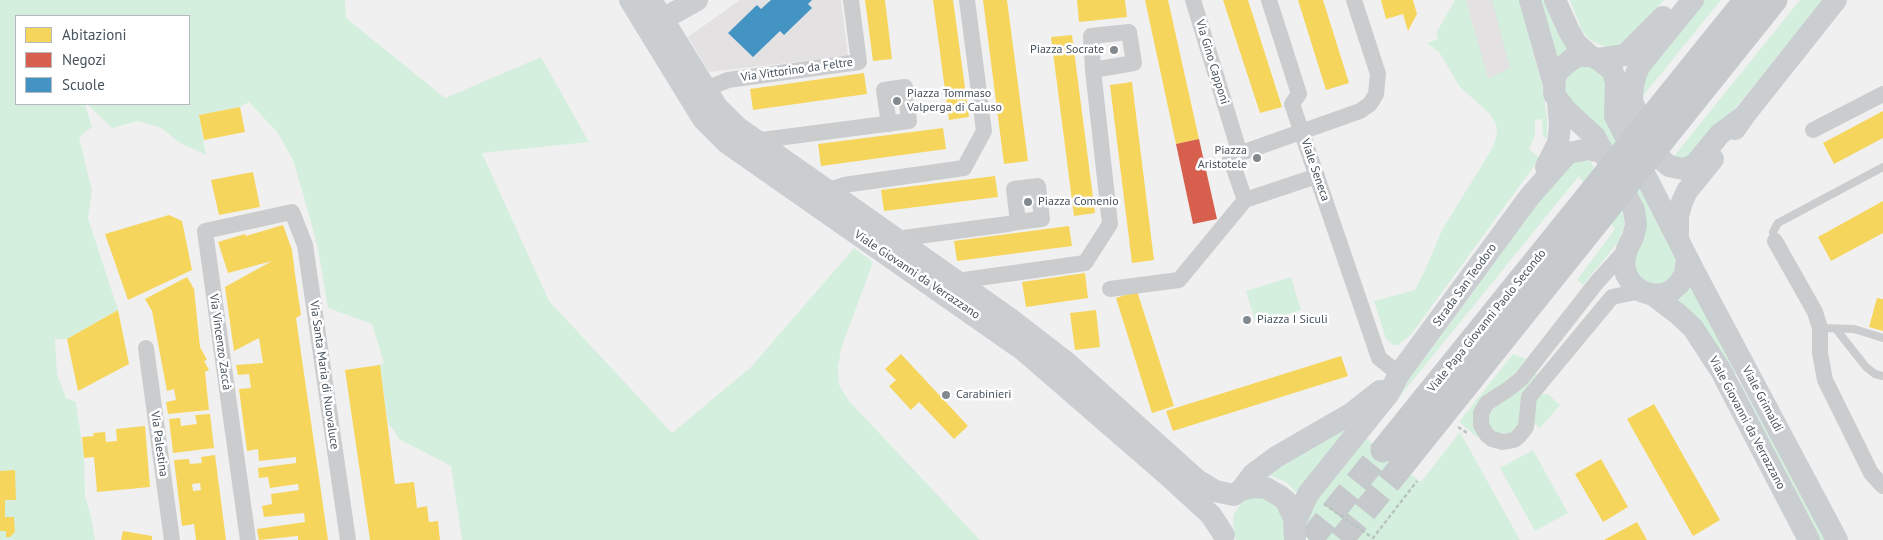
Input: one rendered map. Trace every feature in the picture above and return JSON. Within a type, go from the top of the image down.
[{"type":"main road","name":"Viale Giovanni da Verrazzano","points":[[630,0],[655,24],[709,105],[726,142],[743,156],[1023,350],[1165,473],[1211,516],[1225,538]]},
{"type":"main road","name":"Viale Giovanni da Verrazzano","points":[[651,0],[655,24],[709,105],[754,141],[1009,318],[1066,362],[1197,480],[1215,491],[1237,493]]},
{"type":"main road","points":[[655,24],[697,0]]},
{"type":"main road","points":[[1530,0],[1556,93],[1560,126],[1558,143],[1554,153],[1530,196]]},
{"type":"main road","points":[[1555,0],[1568,31],[1576,43],[1612,70],[1616,81],[1615,116],[1683,249],[1685,274],[1679,284],[1671,291],[1647,293]]},
{"type":"main road","points":[[1556,93],[1558,70],[1565,64],[1580,56],[1594,58],[1625,55],[1679,0]]},
{"type":"main road","points":[[1693,0],[1640,65],[1636,74],[1632,100],[1643,132],[1661,159],[1669,166],[1683,169],[1696,163],[1720,134],[1744,116]]},
{"type":"main road","points":[[1655,130],[1746,0]]},
{"type":"main road","points":[[1655,130],[1775,0]]},
{"type":"main road","name":"Viale Grimaldi","points":[[1836,0],[1744,116],[1728,141],[1687,191],[1678,216],[1683,249],[1837,540]]},
{"type":"main road","name":"Viale Giovanni da Verrazzano","points":[[1556,93],[1595,137],[1634,210],[1636,225],[1624,263],[1626,274],[1632,284],[1678,314],[1693,328],[1721,371],[1809,540]]},
{"type":"main road","name":"Viale Papa Giovanni Paolo Secondo","points":[[1383,450],[1591,192],[1655,130]]},
{"type":"main road","name":"Viale Papa Giovanni Paolo Secondo","points":[[1410,473],[1604,213],[1655,130]]},
{"type":"main road","points":[[1530,196],[1568,153],[1589,149],[1604,153]]},
{"type":"main road","name":"Strada San Teodoro","points":[[1295,531],[1308,494],[1389,393],[1399,374],[1530,196]]},
{"type":"main road","name":"Strada San Teodoro","points":[[1225,538],[1225,515],[1237,493],[1253,474],[1276,457],[1352,413],[1399,374]]},
{"type":"main road","points":[[1237,493],[1253,487],[1274,491],[1286,501],[1295,531]]},
{"type":"street","name":"Via Vittorino da Feltre","points":[[709,105],[728,80],[859,62],[851,0]]},
{"type":"street","points":[[826,191],[844,185],[964,168],[984,131],[967,0]]},
{"type":"street","name":"Via Gino Capponi","points":[[1193,0],[1240,154]]},
{"type":"street","points":[[1245,200],[1230,157],[1301,132],[1292,104],[1299,94],[1269,0]]},
{"type":"street","name":"Viale Seneca","points":[[1354,0],[1378,74],[1376,94],[1370,104],[1360,111],[1301,132],[1379,358],[1399,374]]},
{"type":"street","points":[[957,282],[1085,263],[1110,224],[1094,70]]},
{"type":"street","points":[[1813,130],[1883,94]]},
{"type":"street","points":[[754,141],[884,124]]},
{"type":"street","points":[[1110,289],[1179,280],[1245,200],[1317,176]]},
{"type":"street","name":"Via Vincenzo Zaccà","points":[[248,540],[205,231],[292,212]]},
{"type":"street","name":"Via Santa Maria di Nuovaluce","points":[[292,212],[305,245],[348,540]]},
{"type":"street","points":[[896,239],[1013,223]]},
{"type":"street","points":[[1775,241],[1815,312],[1828,328],[1820,353],[1824,380],[1871,473],[1883,486]]},
{"type":"street","points":[[1627,249],[1520,379],[1487,403],[1481,413],[1481,425],[1487,435],[1503,442],[1514,440],[1519,436],[1526,427],[1529,397],[1612,297],[1647,293]]},
{"type":"street","name":"Via Palestina","points":[[146,348],[172,540]]},
{"type":"lane","points":[[1775,241],[1773,232],[1778,223],[1883,167]]},
{"type":"lane","points":[[1828,328],[1854,329],[1883,338]]},
{"type":"lane","points":[[1828,328],[1866,367],[1875,374],[1883,376]]},
{"type":"path","points":[[1453,434],[1459,426]]},
{"type":"path","points":[[1320,502],[1373,538],[1410,473]]},
{"type":"shaded area","points":[[740,0],[841,0],[848,56],[709,72],[688,37]]},
{"type":"shaded area","points":[[1466,0],[1512,0],[1537,90],[1487,79]]},
{"type":"green space","points":[[0,0],[345,0],[346,18],[445,98],[541,57],[589,142],[482,153],[549,301],[672,433],[751,367],[854,248],[873,262],[841,349],[838,368],[839,385],[849,401],[980,540],[462,540],[451,466],[399,439],[388,424],[380,365],[384,363],[372,324],[328,308],[318,249],[306,204],[293,160],[277,132],[249,102],[240,107],[199,115],[206,155],[180,143],[161,128],[138,121],[112,128],[88,105],[190,105],[190,15],[15,15],[15,105],[85,105],[92,127],[79,137],[92,191],[88,218],[118,310],[67,339],[55,339],[57,374],[66,398],[76,402],[84,458],[85,497],[91,516],[95,540],[0,540]]},
{"type":"green space","points":[[1455,0],[1466,0],[1488,79],[1510,68],[1492,0],[1519,0],[1543,89],[1547,118],[1547,138],[1543,137],[1542,119],[1535,120],[1535,135],[1529,149],[1540,158],[1410,336],[1398,345],[1393,345],[1386,339],[1374,301],[1415,290],[1442,230],[1493,147],[1497,134],[1496,124],[1490,114],[1460,87],[1439,52],[1427,43],[1438,39],[1436,33]]},
{"type":"green space","points":[[1541,0],[1549,0],[1573,49],[1556,60]]},
{"type":"green space","points":[[1570,0],[1664,0],[1628,42],[1610,48],[1591,41],[1582,31]]},
{"type":"green space","points":[[1697,0],[1721,0],[1638,102],[1637,89]]},
{"type":"green space","points":[[1800,0],[1823,0],[1695,158],[1670,161]]},
{"type":"green space","points":[[1589,65],[1604,75],[1676,254],[1674,276],[1662,285],[1649,284],[1638,276],[1634,267],[1635,257],[1643,239],[1565,96],[1565,78],[1572,68]]},
{"type":"green space","points":[[1587,160],[1591,162],[1624,216],[1624,227],[1619,241],[1583,285],[1577,280],[1615,229],[1579,176],[1366,438],[1421,482],[1460,432],[1520,540],[1308,540],[1307,521],[1315,495],[1430,351],[1566,165]]},
{"type":"green space","points":[[1291,277],[1301,310],[1256,324],[1246,291]]},
{"type":"green space","points":[[1689,285],[1737,372],[1735,374],[1678,303],[1676,297]]},
{"type":"green space","points":[[1513,354],[1526,359],[1514,374],[1499,386],[1478,438],[1459,422]]},
{"type":"green space","points":[[1534,372],[1538,375],[1520,423],[1509,434],[1497,433],[1488,425],[1488,413]]},
{"type":"green space","points":[[1741,384],[1827,540],[1817,540]]},
{"type":"green space","points":[[1548,394],[1560,405],[1540,428],[1534,424],[1534,406],[1539,395]]},
{"type":"green space","points":[[1351,425],[1296,492],[1286,482],[1265,474]]},
{"type":"green space","points":[[1533,450],[1568,513],[1535,531],[1500,468]]},
{"type":"green space","points":[[1254,495],[1278,505],[1284,520],[1286,540],[1236,540],[1233,522],[1234,514],[1243,501]]},
{"type":"building: Abitazioni","points":[[865,0],[885,0],[892,59],[873,61]]},
{"type":"building: Abitazioni","points":[[933,0],[953,0],[969,117],[949,120]]},
{"type":"building: Abitazioni","points":[[983,0],[1007,0],[1028,161],[1004,164]]},
{"type":"building: Abitazioni","points":[[1077,0],[1125,0],[1127,17],[1079,22]]},
{"type":"building: Abitazioni","points":[[1145,0],[1168,0],[1199,139],[1176,144]]},
{"type":"building: Abitazioni","points":[[1223,0],[1248,0],[1282,107],[1260,113]]},
{"type":"building: Abitazioni","points":[[1298,0],[1323,0],[1349,83],[1326,90]]},
{"type":"building: Abitazioni","points":[[1381,0],[1413,0],[1417,14],[1408,31],[1403,14],[1386,19]]},
{"type":"building: Abitazioni","points":[[1072,35],[1095,213],[1074,216],[1051,37]]},
{"type":"building: Abitazioni","points":[[864,73],[867,94],[753,110],[750,89]]},
{"type":"building: Abitazioni","points":[[1132,82],[1154,260],[1132,263],[1110,85]]},
{"type":"building: Abitazioni","points":[[240,107],[245,132],[204,140],[199,115]]},
{"type":"building: Abitazioni","points":[[1883,111],[1883,138],[1834,164],[1823,143]]},
{"type":"building: Abitazioni","points":[[943,128],[946,149],[821,166],[818,144]]},
{"type":"building: Abitazioni","points":[[253,172],[260,207],[219,215],[211,180]]},
{"type":"building: Abitazioni","points":[[995,176],[998,197],[884,211],[881,190]]},
{"type":"building: Abitazioni","points":[[1883,201],[1883,233],[1831,261],[1818,237]]},
{"type":"building: Abitazioni","points":[[169,215],[182,221],[192,270],[128,300],[105,234]]},
{"type":"building: Abitazioni","points":[[283,225],[292,250],[301,315],[296,318],[328,540],[298,540],[298,536],[259,540],[257,529],[305,522],[304,513],[264,517],[262,506],[272,504],[271,494],[299,490],[298,484],[270,488],[268,477],[259,478],[258,468],[296,463],[296,457],[259,461],[258,449],[247,451],[239,389],[251,388],[249,374],[238,375],[236,365],[263,363],[259,338],[234,351],[225,287],[272,261],[228,273],[218,242]]},
{"type":"building: Abitazioni","points":[[1069,226],[1072,246],[957,261],[954,241]]},
{"type":"building: Abitazioni","points":[[1085,273],[1088,298],[1026,307],[1022,282]]},
{"type":"building: Abitazioni","points":[[187,277],[194,289],[200,347],[207,360],[204,361],[209,370],[205,372],[209,410],[168,414],[166,402],[176,400],[174,389],[167,391],[152,311],[145,299]]},
{"type":"building: Abitazioni","points":[[1137,291],[1174,406],[1152,413],[1116,298]]},
{"type":"building: Abitazioni","points":[[1877,298],[1883,299],[1883,331],[1869,327]]},
{"type":"building: Abitazioni","points":[[118,310],[129,364],[78,391],[67,339]]},
{"type":"building: Abitazioni","points":[[1096,310],[1100,347],[1075,350],[1070,313]]},
{"type":"building: Abitazioni","points":[[901,354],[968,426],[954,439],[919,402],[911,410],[889,386],[896,380],[885,369]]},
{"type":"building: Abitazioni","points":[[1341,356],[1348,376],[1173,431],[1166,411]]},
{"type":"building: Abitazioni","points":[[380,365],[395,484],[414,482],[417,508],[427,506],[429,522],[438,521],[440,540],[370,540],[345,370]]},
{"type":"building: Abitazioni","points":[[1654,404],[1720,520],[1693,536],[1627,419]]},
{"type":"building: Abitazioni","points":[[210,414],[214,448],[173,453],[169,419],[180,418],[181,426],[197,424],[195,415]]},
{"type":"building: Abitazioni","points":[[145,426],[150,487],[97,492],[94,457],[84,458],[82,437],[94,436],[93,433],[105,432],[106,442],[117,441],[116,429]]},
{"type":"building: Abitazioni","points":[[215,455],[226,540],[196,540],[194,524],[182,526],[174,460],[189,459],[190,464],[202,463],[201,457]],"holes":[[[200,483],[201,490],[193,491],[192,484]]]},
{"type":"building: Abitazioni","points":[[1601,459],[1628,507],[1603,522],[1575,474]]},
{"type":"building: Abitazioni","points":[[15,470],[16,500],[5,500],[5,517],[14,517],[15,532],[10,537],[6,537],[6,531],[0,531],[0,471]]},
{"type":"building: Abitazioni","points":[[1637,522],[1647,540],[1604,540]]},
{"type":"building: Abitazioni","points":[[123,531],[152,536],[152,540],[121,540]]},
{"type":"building: Negozi","points":[[1199,139],[1217,219],[1193,224],[1176,144]]},
{"type":"building: Scuole","points":[[771,0],[812,0],[808,4],[812,8],[784,35],[780,31],[753,57],[728,33],[757,5],[761,9]]},
{"type":"tunnel","points":[[1310,540],[1383,450]]},
{"type":"tunnel","points":[[1341,540],[1401,467]]},
{"type":"place","name":"Piazza Socrate","points":[[1114,50]]},
{"type":"place","name":"Piazza Tommaso Valperga di Caluso","points":[[897,101]]},
{"type":"place","name":"Piazza Aristotele","points":[[1257,158]]},
{"type":"place","name":"Piazza Comenio","points":[[1028,202]]},
{"type":"place","name":"Piazza I Siculi","points":[[1247,320]]},
{"type":"place","name":"Carabinieri","points":[[946,395]]}]
